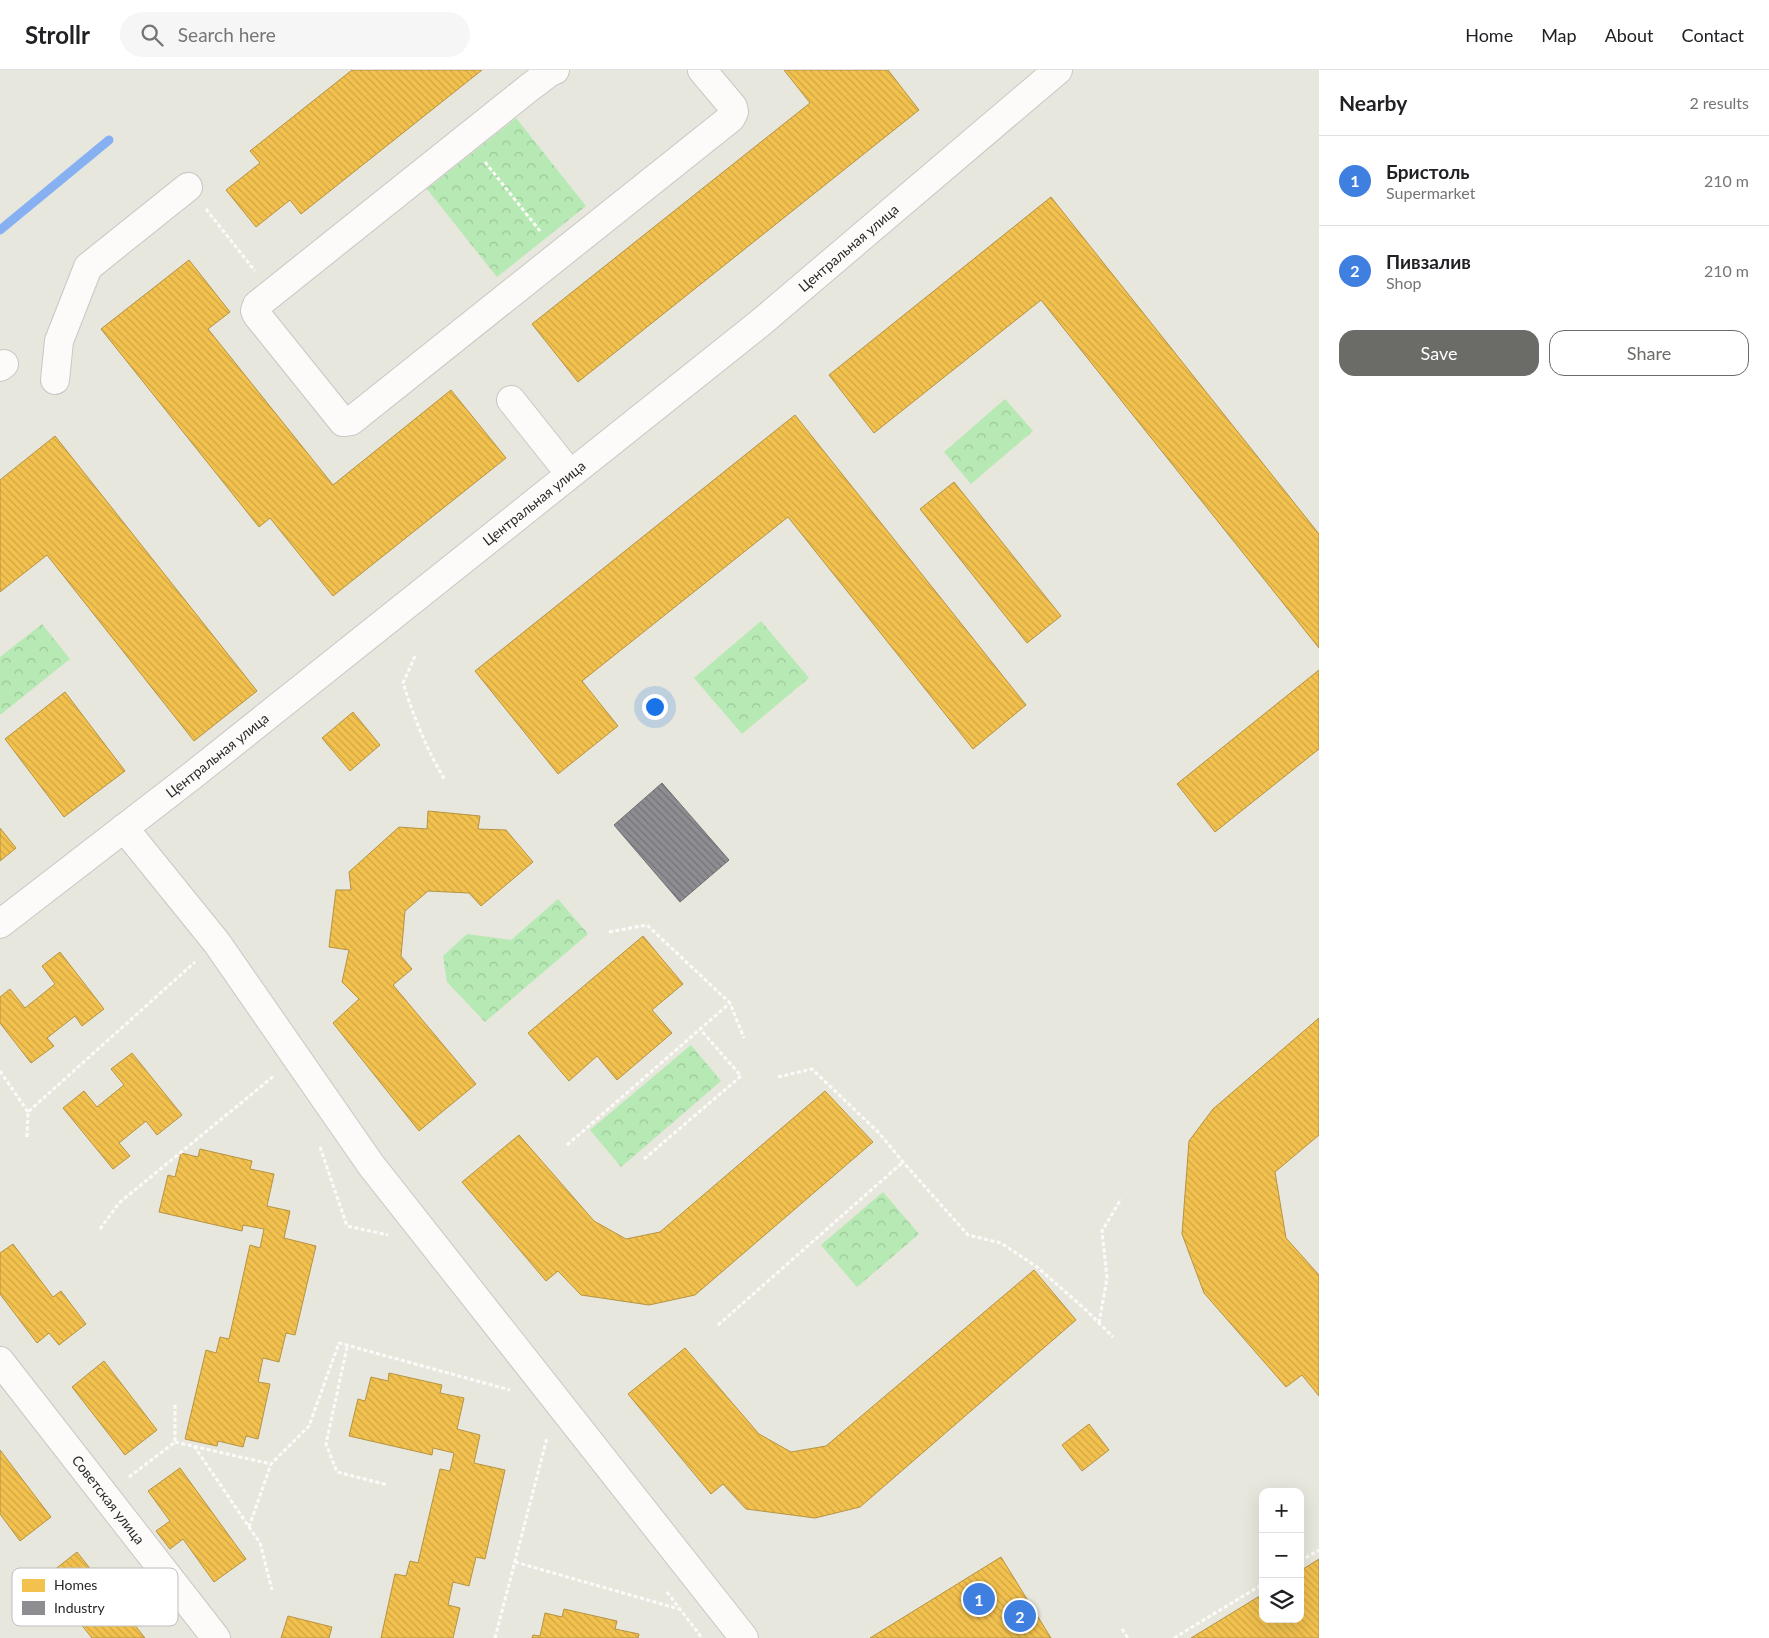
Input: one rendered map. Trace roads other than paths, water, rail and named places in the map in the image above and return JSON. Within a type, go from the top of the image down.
[{"type":"street","points":[[555,70],[530,87],[257,305],[255,311],[257,316],[342,421],[346,423],[351,421],[731,118],[734,112],[733,107],[702,70]]},
{"type":"street","name":"Центральная улица","points":[[0,924],[325,671],[759,324],[1058,70]]},
{"type":"street","points":[[55,380],[59,341],[88,267],[188,187]]},
{"type":"street","points":[[511,400],[570,474]]},
{"type":"street","points":[[124,828],[216,943],[371,1165],[744,1638]]},
{"type":"street","name":"Советская улица","points":[[0,1361],[162,1568]]},
{"type":"street","name":"Советская улица","points":[[178,1589],[216,1638]]},
{"type":"waterway","points":[[0,230],[109,140]]},
{"type":"place","name":"Бристоль","points":[[979,1599]]},
{"type":"place","name":"Пивзалив","points":[[1020,1616]]}]
